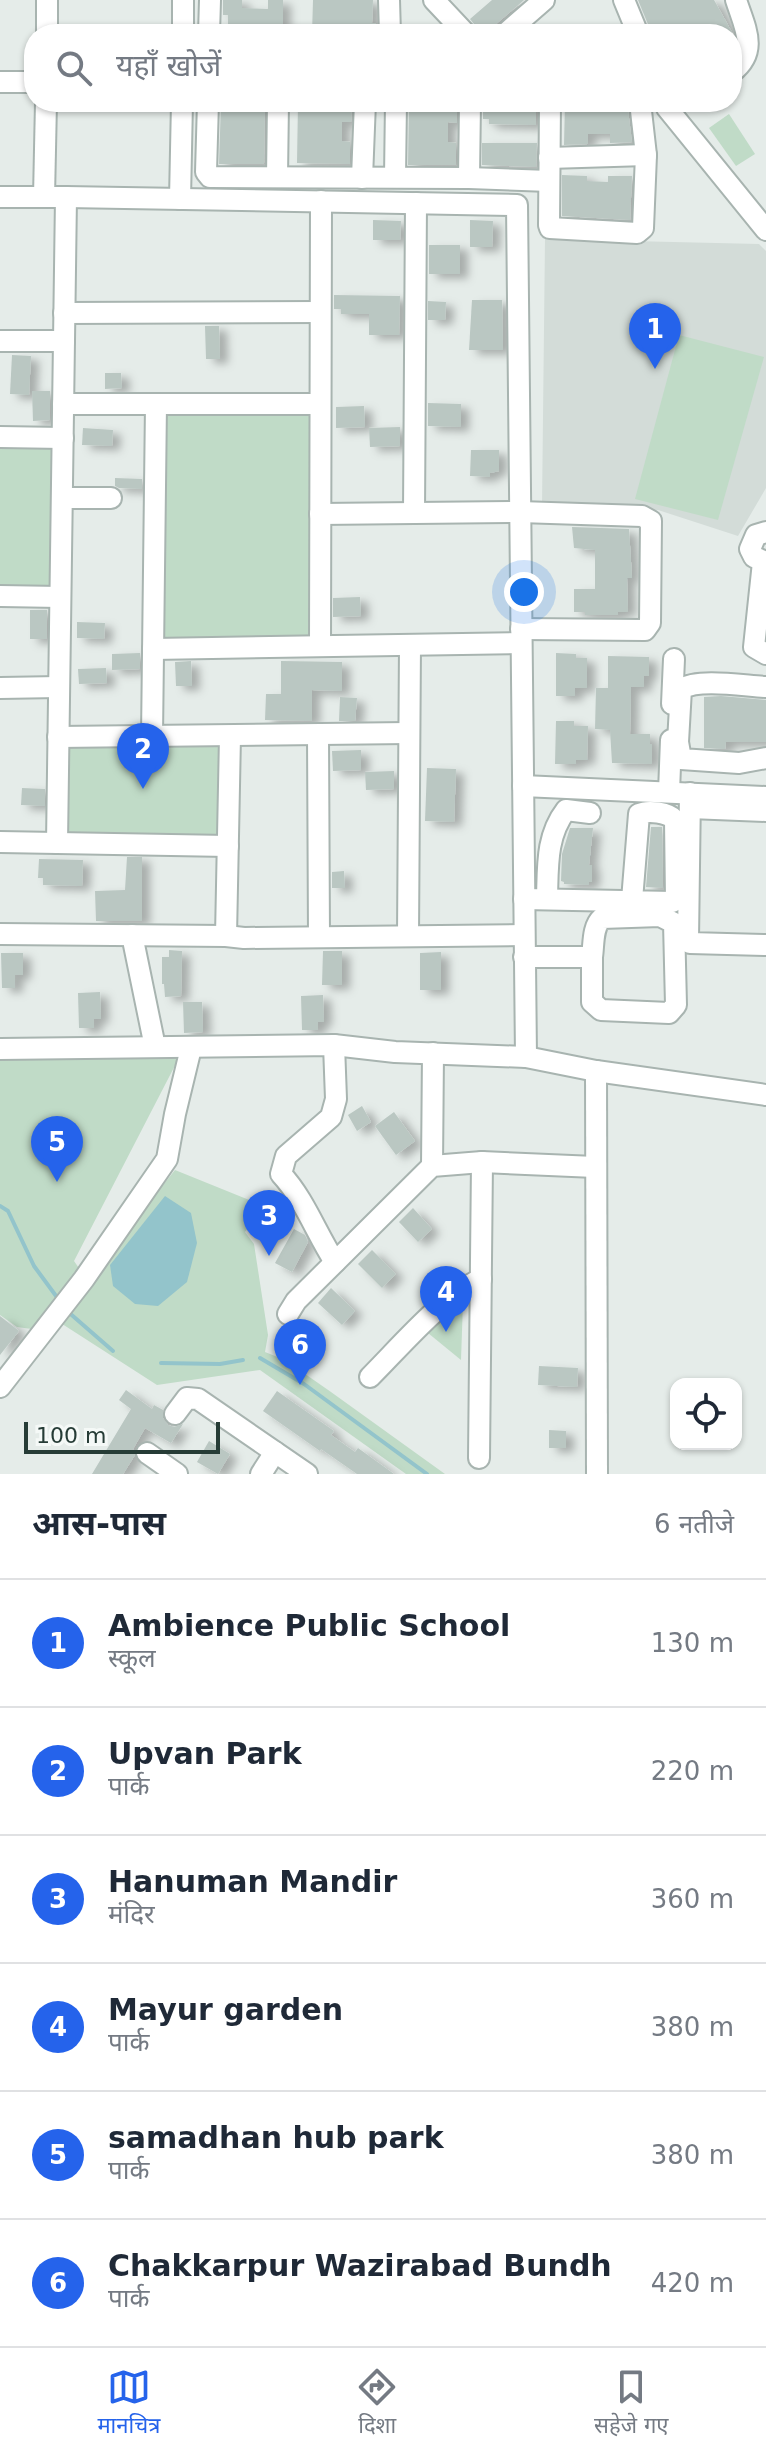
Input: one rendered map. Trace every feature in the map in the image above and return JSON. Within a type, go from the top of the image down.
[{"type":"street","points":[[47,0],[47,24]]},
{"type":"street","points":[[183,0],[183,24]]},
{"type":"street","points":[[209,24],[210,0]]},
{"type":"street","points":[[389,0],[390,24]]},
{"type":"street","points":[[434,0],[457,24]]},
{"type":"street","points":[[516,24],[544,0]]},
{"type":"street","points":[[624,0],[634,24]]},
{"type":"street","points":[[736,0],[749,42],[742,61]]},
{"type":"street","points":[[0,82],[24,82]]},
{"type":"street","points":[[44,197],[46,112]]},
{"type":"street","points":[[180,199],[182,112]]},
{"type":"street","points":[[208,112],[208,176],[549,181]]},
{"type":"street","points":[[277,177],[278,112]]},
{"type":"street","points":[[362,178],[365,112]]},
{"type":"street","points":[[384,202],[390,177],[395,112]]},
{"type":"street","points":[[469,178],[470,112]]},
{"type":"street","points":[[550,112],[550,228],[637,233],[643,228],[646,155],[641,112]]},
{"type":"street","points":[[676,112],[766,230]]},
{"type":"street","points":[[549,158],[646,155]]},
{"type":"street","points":[[0,197],[517,205],[526,1057]]},
{"type":"street","points":[[57,843],[66,197]]},
{"type":"street","points":[[320,646],[321,201]]},
{"type":"street","points":[[414,513],[416,203]]},
{"type":"street","points":[[64,313],[320,312]]},
{"type":"street","points":[[0,341],[64,341]]},
{"type":"street","points":[[63,404],[320,404]]},
{"type":"street","points":[[152,736],[156,404]]},
{"type":"street","points":[[0,437],[63,438]]},
{"type":"street","points":[[62,498],[111,498]]},
{"type":"street","points":[[153,649],[410,645],[645,630],[650,623],[651,521],[642,516],[520,512],[320,514]]},
{"type":"street","points":[[766,532],[756,535],[750,549],[754,557],[764,562],[754,647],[766,654]]},
{"type":"street","points":[[0,596],[60,597]]},
{"type":"street","points":[[408,936],[410,645]]},
{"type":"street","points":[[669,792],[674,659]]},
{"type":"street","points":[[766,687],[684,686],[681,689],[678,742],[681,759],[739,763],[766,758]]},
{"type":"street","points":[[0,688],[59,687]]},
{"type":"street","points":[[58,737],[409,733]]},
{"type":"street","points":[[318,735],[319,937]]},
{"type":"street","points":[[226,936],[230,736]]},
{"type":"street","points":[[736,795],[739,763]]},
{"type":"street","points":[[523,786],[669,792],[690,801],[766,811]]},
{"type":"street","points":[[690,801],[736,795],[766,797]]},
{"type":"street","points":[[690,801],[690,943],[766,945]]},
{"type":"street","points":[[547,898],[549,842],[556,823],[566,810],[590,813]]},
{"type":"street","points":[[0,842],[228,846]]},
{"type":"street","points":[[524,899],[632,900]]},
{"type":"street","points":[[602,918],[666,918],[674,923],[676,1005],[669,1013],[601,1010],[592,1002],[592,957],[595,930],[602,918]]},
{"type":"street","points":[[0,934],[244,938],[524,935]]},
{"type":"street","points":[[132,935],[155,1047]]},
{"type":"street","points":[[524,957],[592,957]]},
{"type":"street","points":[[0,1049],[334,1045],[526,1057],[596,1071],[766,1095]]},
{"type":"street","points":[[334,1045],[336,1099],[331,1117],[286,1156],[281,1174],[301,1197],[321,1241],[335,1262]]},
{"type":"street","points":[[0,1387],[84,1279],[167,1159],[191,1048]]},
{"type":"street","points":[[432,1166],[433,1053]]},
{"type":"street","points":[[596,1071],[597,1474]]},
{"type":"street","points":[[288,1314],[296,1301],[432,1166],[482,1162],[595,1167]]},
{"type":"street","points":[[479,1458],[482,1162]]},
{"type":"street","points":[[370,1377],[434,1314],[471,1283],[481,1279]]},
{"type":"street","points":[[175,1414],[187,1398],[198,1399],[307,1474]]},
{"type":"street","points":[[261,1474],[275,1452]]},
{"type":"street","points":[[147,1453],[177,1474]]},
{"type":"shaded area","points":[[545,239],[759,244],[766,251],[766,488],[738,536],[658,510],[542,507]]},
{"type":"green space","points":[[729,114],[755,154],[736,166],[709,128]]},
{"type":"green space","points":[[679,335],[764,357],[718,520],[635,499]]},
{"type":"green space","points":[[160,409],[315,409],[316,638],[157,641]]},
{"type":"green space","points":[[0,441],[58,441],[56,592],[0,592]]},
{"type":"green space","points":[[63,742],[225,742],[224,838],[61,835]]},
{"type":"green space","points":[[0,1048],[183,1050],[74,1261],[83,1274],[62,1312],[175,1170],[264,1206],[245,1232],[254,1244],[268,1335],[265,1352],[285,1360],[445,1474],[406,1474],[260,1370],[157,1385],[56,1320],[39,1330],[17,1327],[0,1315]]},
{"type":"green space","points":[[463,1302],[461,1360],[428,1333]]},
{"type":"water","points":[[165,1196],[191,1213],[197,1243],[187,1282],[158,1306],[135,1304],[113,1286],[110,1265]]},
{"type":"building","points":[[223,0],[242,0],[242,8],[268,9],[268,0],[283,0],[283,24],[228,24],[228,15],[223,15]]},
{"type":"building","points":[[313,0],[373,0],[372,23],[376,24],[312,24]]},
{"type":"building","points":[[492,0],[524,0],[496,24],[474,24],[470,19]]},
{"type":"building","points":[[638,0],[714,0],[727,24],[648,24]]},
{"type":"building","points":[[221,112],[265,112],[264,164],[219,164]]},
{"type":"building","points":[[298,112],[352,112],[351,122],[342,122],[342,141],[350,142],[350,164],[297,163]]},
{"type":"building","points":[[409,112],[457,112],[457,123],[448,122],[448,142],[456,143],[456,165],[408,165]]},
{"type":"building","points":[[483,112],[536,112],[536,125],[489,124],[489,119],[483,119]]},
{"type":"building","points":[[565,112],[628,112],[632,142],[610,143],[610,134],[588,134],[588,144],[564,145]]},
{"type":"building","points":[[482,143],[537,143],[536,167],[482,165]]},
{"type":"building","points":[[562,175],[587,176],[587,181],[608,182],[608,176],[632,176],[630,220],[562,216]]},
{"type":"building","points":[[373,220],[401,221],[400,240],[373,240]]},
{"type":"building","points":[[470,220],[493,221],[492,247],[470,247]]},
{"type":"building","points":[[429,245],[460,245],[460,274],[429,274]]},
{"type":"building","points":[[334,295],[400,296],[399,335],[369,335],[369,314],[341,314],[341,309],[334,309]]},
{"type":"building","points":[[472,300],[502,300],[503,350],[469,350]]},
{"type":"building","points":[[428,301],[446,302],[445,320],[428,320]]},
{"type":"building","points":[[205,326],[219,326],[220,359],[206,359]]},
{"type":"building","points":[[12,355],[31,356],[29,395],[10,394]]},
{"type":"building","points":[[105,373],[121,373],[122,388],[105,389]]},
{"type":"building","points":[[32,391],[50,391],[50,420],[33,421]]},
{"type":"building","points":[[428,403],[461,404],[461,427],[428,426]]},
{"type":"building","points":[[364,406],[365,427],[336,428],[336,407]]},
{"type":"building","points":[[400,427],[400,446],[370,447],[369,428]]},
{"type":"building","points":[[83,428],[113,430],[112,446],[82,445]]},
{"type":"building","points":[[471,450],[499,450],[499,471],[490,473],[490,477],[470,476]]},
{"type":"building","points":[[115,478],[142,479],[142,489],[119,488],[115,486]]},
{"type":"building","points":[[572,527],[629,529],[632,578],[627,578],[628,612],[585,615],[585,612],[574,612],[574,589],[595,589],[595,550],[574,548]]},
{"type":"building","points":[[360,597],[361,616],[333,617],[333,598]]},
{"type":"building","points":[[30,610],[47,610],[47,639],[30,639]]},
{"type":"building","points":[[77,622],[105,623],[104,639],[77,638]]},
{"type":"building","points":[[140,653],[140,669],[112,670],[112,654]]},
{"type":"building","points":[[556,653],[587,658],[587,688],[575,688],[575,696],[556,696]]},
{"type":"building","points":[[608,656],[649,657],[649,676],[644,676],[644,687],[631,687],[630,734],[650,734],[652,764],[612,763],[610,730],[595,729],[596,688],[608,688]]},
{"type":"building","points":[[191,661],[192,686],[176,686],[175,662]]},
{"type":"building","points":[[281,661],[342,662],[342,691],[312,690],[312,721],[265,720],[266,694],[281,694]]},
{"type":"building","points":[[106,668],[107,683],[79,684],[78,669]]},
{"type":"building","points":[[340,697],[357,698],[355,721],[339,721]]},
{"type":"building","points":[[704,697],[766,700],[766,742],[726,742],[725,749],[704,748]]},
{"type":"building","points":[[556,721],[574,721],[574,726],[588,726],[587,760],[576,760],[576,764],[555,764]]},
{"type":"building","points":[[361,750],[361,770],[333,771],[332,751]]},
{"type":"building","points":[[427,768],[456,769],[454,822],[425,821]]},
{"type":"building","points":[[394,771],[394,789],[366,790],[365,772]]},
{"type":"building","points":[[22,788],[45,789],[45,806],[21,805]]},
{"type":"building","points":[[651,827],[662,827],[663,888],[646,887]]},
{"type":"building","points":[[570,828],[593,828],[589,865],[592,865],[592,882],[589,885],[564,884],[561,881],[562,854]]},
{"type":"building","points":[[127,857],[142,857],[142,921],[96,921],[95,891],[125,890]]},
{"type":"building","points":[[39,859],[83,860],[82,886],[43,885],[43,878],[38,878]]},
{"type":"building","points":[[344,871],[345,888],[332,888],[332,872]]},
{"type":"building","points":[[169,950],[182,951],[181,996],[165,997],[162,957],[169,957]]},
{"type":"building","points":[[323,951],[342,951],[342,985],[322,985]]},
{"type":"building","points":[[441,952],[441,990],[420,990],[420,953]]},
{"type":"building","points":[[1,953],[23,953],[23,975],[15,975],[15,988],[2,988]]},
{"type":"building","points":[[100,992],[101,1019],[94,1019],[94,1028],[79,1028],[78,993]]},
{"type":"building","points":[[323,995],[324,1022],[318,1022],[318,1030],[302,1030],[301,996]]},
{"type":"building","points":[[183,1002],[202,1002],[203,1032],[184,1033]]},
{"type":"building","points":[[362,1106],[371,1122],[357,1131],[348,1115]]},
{"type":"building","points":[[394,1112],[415,1141],[396,1155],[375,1126]]},
{"type":"building","points":[[413,1208],[432,1229],[418,1242],[399,1222]]},
{"type":"building","points":[[294,1229],[305,1235],[308,1242],[292,1272],[275,1263]]},
{"type":"building","points":[[372,1250],[396,1274],[382,1288],[358,1264]]},
{"type":"building","points":[[331,1288],[355,1311],[342,1325],[318,1303]]},
{"type":"building","points":[[0,1316],[19,1331],[0,1355]]},
{"type":"building","points":[[539,1366],[578,1368],[577,1387],[538,1385]]},
{"type":"building","points":[[126,1390],[152,1409],[154,1405],[163,1410],[163,1418],[168,1425],[183,1424],[171,1443],[145,1428],[133,1449],[135,1455],[123,1474],[92,1474],[131,1409],[119,1400]]},
{"type":"building","points":[[277,1391],[334,1431],[331,1435],[355,1452],[358,1448],[394,1474],[357,1474],[263,1411]]},
{"type":"building","points":[[549,1430],[566,1431],[566,1448],[549,1448]]},
{"type":"building","points":[[209,1441],[230,1454],[218,1474],[197,1462]]},
{"type":"waterway","points":[[0,1206],[8,1211],[34,1266],[59,1300]]},
{"type":"waterway","points":[[66,1310],[113,1351]]},
{"type":"waterway","points":[[260,1358],[304,1384],[427,1474]]},
{"type":"waterway","points":[[161,1363],[220,1364],[243,1360]]},
{"type":"place","name":"Ambience Public School","points":[[655,369]]},
{"type":"place","name":"Upvan Park","points":[[143,789]]},
{"type":"place","name":"samadhan hub park","points":[[57,1182]]},
{"type":"place","name":"Hanuman Mandir","points":[[269,1256]]},
{"type":"place","name":"Mayur garden","points":[[446,1332]]},
{"type":"place","name":"Chakkarpur Wazirabad Bundh","points":[[300,1385]]}]
